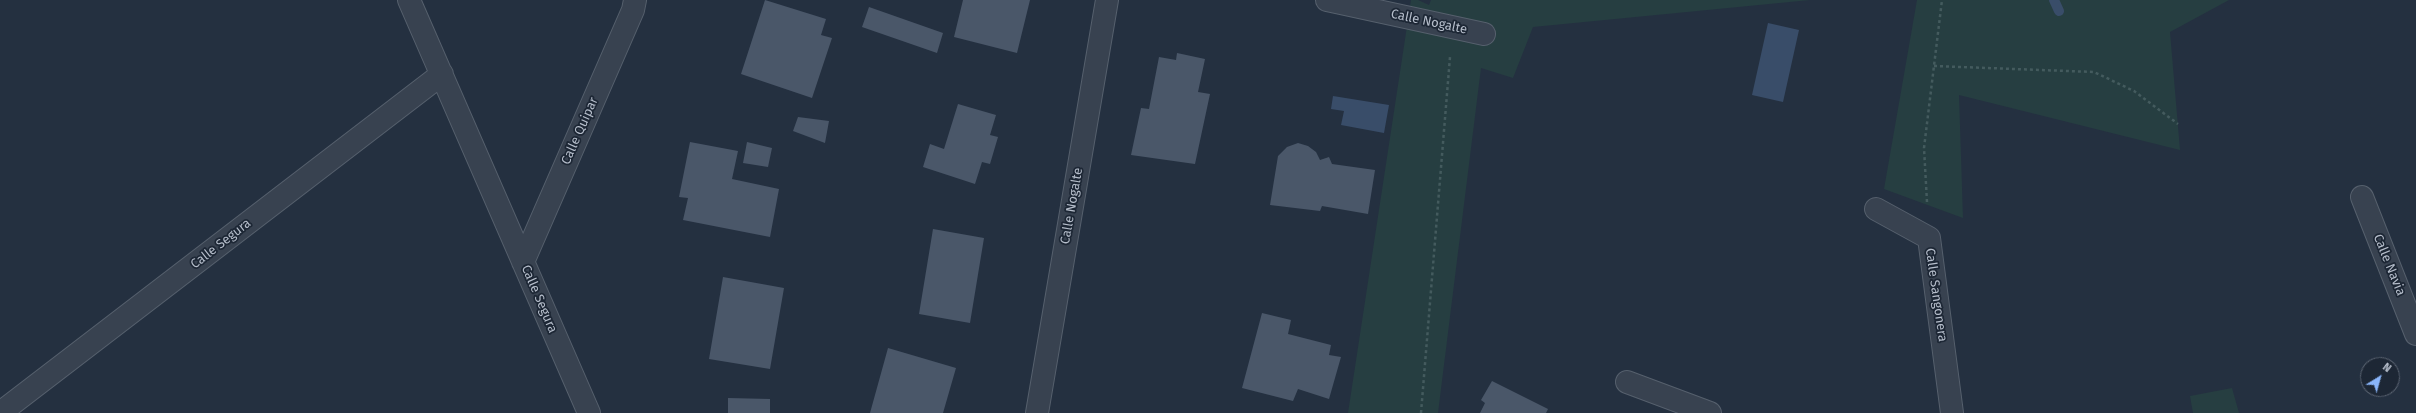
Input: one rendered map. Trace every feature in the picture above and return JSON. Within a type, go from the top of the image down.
[{"type":"street","name":"Calle Segura","points":[[409,0],[589,413]]},
{"type":"street","name":"Calle Quipar","points":[[523,262],[633,10],[635,0]]},
{"type":"street","name":"Calle Nogalte","points":[[1037,413],[1108,0]]},
{"type":"street","name":"Calle Nogalte","points":[[1327,0],[1484,34]]},
{"type":"street","name":"Calle Segura","points":[[0,413],[442,74]]},
{"type":"street","name":"Calle Navia","points":[[2362,197],[2416,334]]},
{"type":"street","name":"Calle Sangonera","points":[[1876,209],[1929,238],[1952,413]]},
{"type":"street","points":[[1627,382],[1710,413]]},
{"type":"path","points":[[1929,238],[1924,148],[1942,0]]},
{"type":"path","points":[[1421,413],[1452,28]]},
{"type":"path","points":[[1934,66],[2094,72],[2134,91],[2178,124]]},
{"type":"green space","points":[[1411,0],[1418,0],[1429,5],[1431,0],[1810,0],[1533,27],[1513,78],[1481,68],[1438,413],[1348,413]]},
{"type":"green space","points":[[1917,0],[2229,0],[2170,32],[2180,150],[1959,95],[1963,218],[1884,189]]},
{"type":"green space","points":[[2232,388],[2239,413],[2193,413],[2190,396]]},
{"type":"water","points":[[1768,23],[1799,30],[1783,102],[1752,95]]},
{"type":"water","points":[[1333,96],[1389,105],[1384,133],[1341,125],[1344,111],[1331,109]]},
{"type":"building","points":[[765,0],[826,19],[821,35],[832,38],[812,98],[741,74]]},
{"type":"building","points":[[963,0],[1030,0],[1017,53],[954,37]]},
{"type":"building","points":[[869,7],[943,33],[937,53],[862,27]]},
{"type":"building","points":[[1177,53],[1205,59],[1198,92],[1210,94],[1195,164],[1131,155],[1141,108],[1149,109],[1159,57],[1176,60]]},
{"type":"building","points":[[958,104],[996,115],[990,135],[998,137],[990,164],[982,162],[975,184],[923,167],[930,144],[944,149]]},
{"type":"building","points":[[798,117],[829,121],[825,143],[793,131]]},
{"type":"building","points":[[690,142],[738,151],[732,179],[779,189],[770,237],[683,220],[688,198],[679,197]]},
{"type":"building","points":[[747,142],[772,148],[768,167],[743,163]]},
{"type":"building","points":[[1298,143],[1308,146],[1316,152],[1320,160],[1329,157],[1332,164],[1375,170],[1368,214],[1322,206],[1320,211],[1270,205],[1278,156],[1287,147]]},
{"type":"building","points":[[933,229],[984,238],[970,323],[919,314]]},
{"type":"building","points":[[723,277],[784,288],[770,369],[709,359]]},
{"type":"building","points":[[1262,313],[1291,320],[1288,334],[1331,345],[1329,355],[1341,357],[1329,399],[1298,389],[1293,401],[1242,388]]},
{"type":"building","points":[[888,348],[956,368],[943,413],[870,413]]},
{"type":"building","points":[[1492,381],[1548,409],[1546,413],[1480,413],[1485,403],[1481,400]]},
{"type":"building","points":[[728,398],[770,399],[770,413],[728,413]]},
{"type":"waterway","points":[[2054,0],[2059,11]]}]
